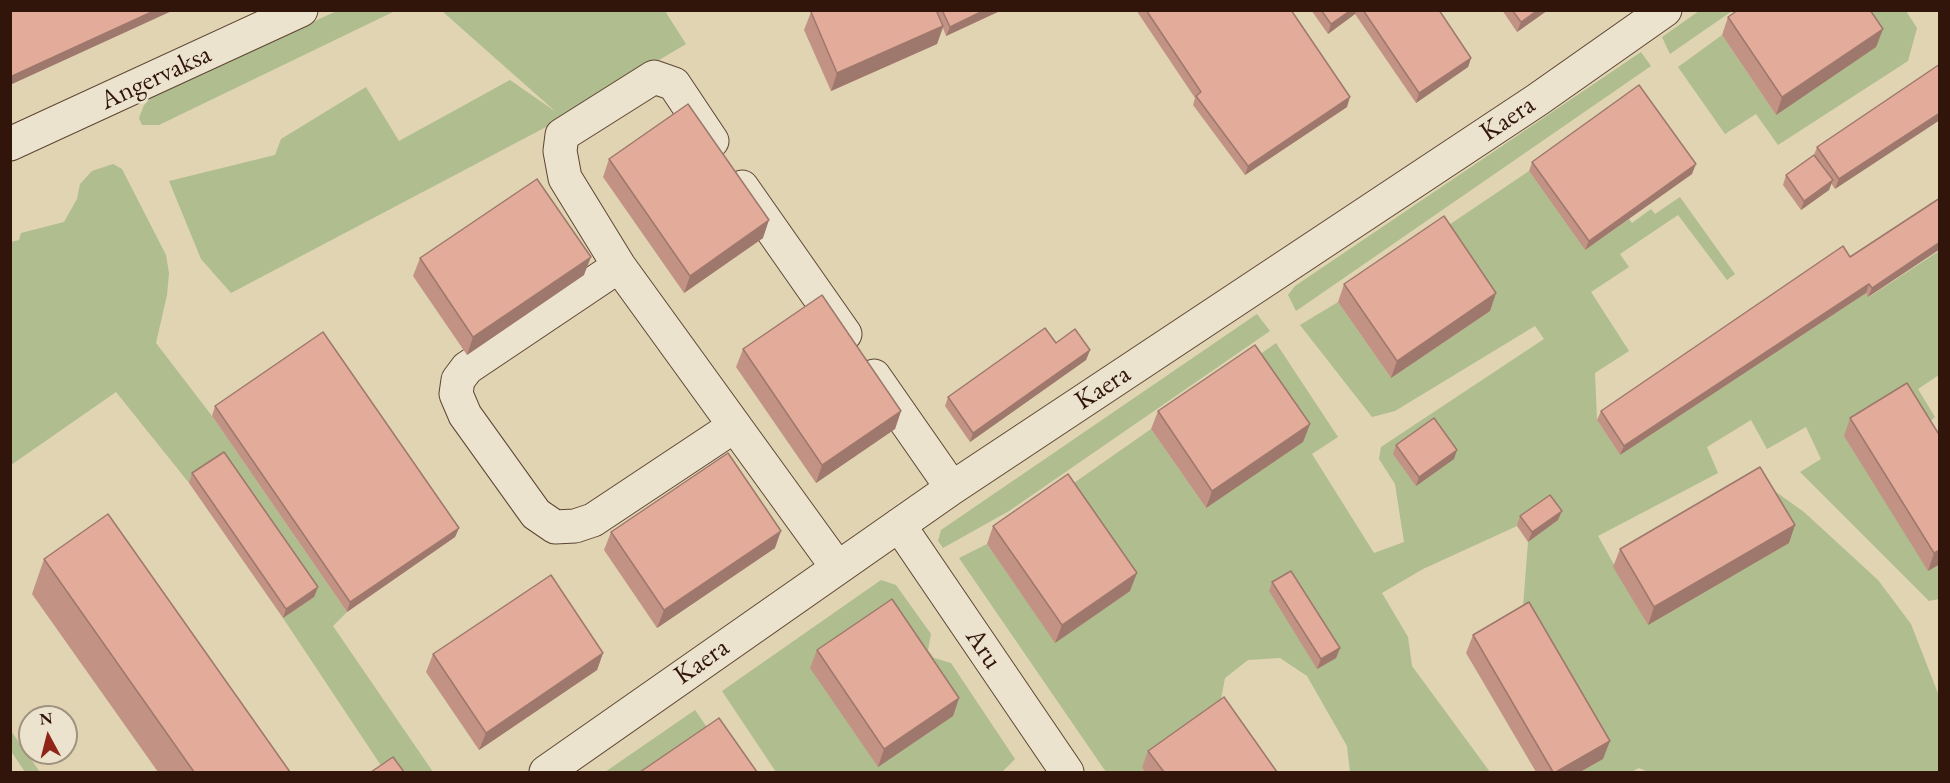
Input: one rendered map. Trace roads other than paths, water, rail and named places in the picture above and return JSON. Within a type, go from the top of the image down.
[{"type":"street","name":"Angervaksa","points":[[10,144],[301,10]]},
{"type":"street","name":"Kaera","points":[[546,772],[952,488],[1537,100],[1665,10]]},
{"type":"street","points":[[837,567],[733,427],[619,266],[565,178],[560,151],[562,135],[654,77],[674,84],[777,238],[952,488]]},
{"type":"street","points":[[619,266],[467,368],[458,380],[456,394],[465,415],[537,514],[555,526],[575,526],[593,520],[733,427]]},
{"type":"street","name":"Aru","points":[[898,525],[1067,772]]}]
